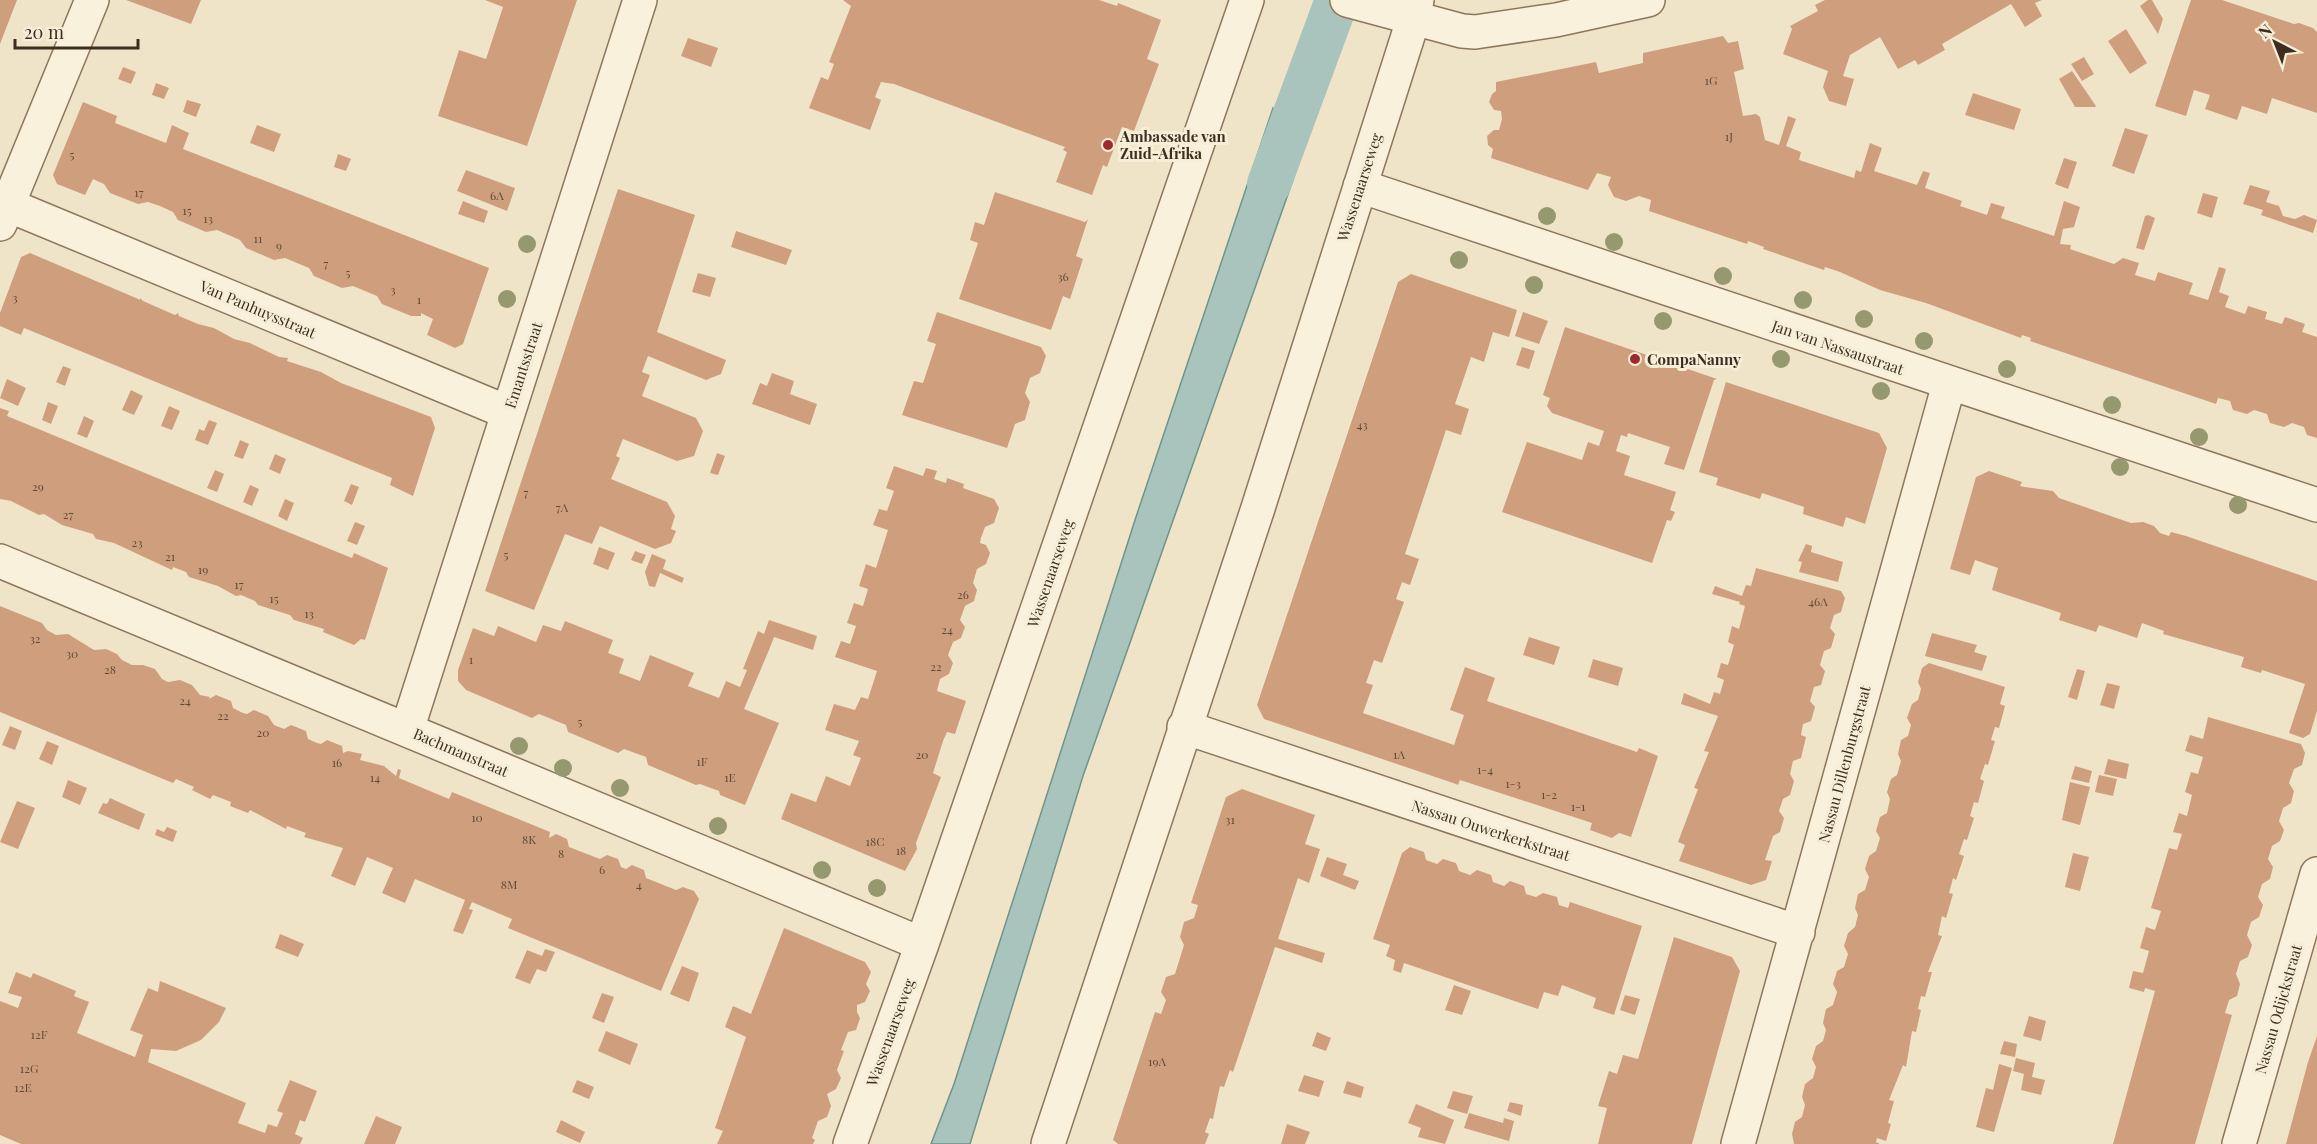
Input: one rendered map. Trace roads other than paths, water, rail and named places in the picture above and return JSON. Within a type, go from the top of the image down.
[{"type":"street","points":[[4,214],[92,0]]},
{"type":"street","name":"Emantsstraat","points":[[406,730],[640,0]]},
{"type":"street","name":"Wassenaarseweg","points":[[850,1144],[922,944],[1247,0]]},
{"type":"street","points":[[1352,1],[1420,6],[1462,31],[1475,32],[1556,20],[1648,0]]},
{"type":"street","name":"Wassenaarseweg","points":[[1048,1144],[1258,508],[1360,186],[1420,6]]},
{"type":"street","name":"Jan van Nassaustraat","points":[[1360,186],[2317,505]]},
{"type":"street","name":"Van Panhuysstraat","points":[[4,214],[507,412]]},
{"type":"street","name":"Nassau Dillenburgstraat","points":[[1738,1144],[1949,384]]},
{"type":"street","name":"Bachmanstraat","points":[[0,561],[922,944]]},
{"type":"street","name":"Nassau Ouwerkerkstraat","points":[[1184,727],[1797,932]]},
{"type":"street","name":"Nassau Odijckstraat","points":[[2239,1144],[2317,874]]},
{"type":"water","points":[[1273,108],[1302,148],[1293,180],[1083,776],[970,1144],[931,1144],[954,1084],[1136,517]]},
{"type":"waterway","points":[[1269,184],[1337,0]]},
{"type":"place","name":"Ambassade van Zuid-Afrika","points":[[1108,145]]},
{"type":"place","name":"CompaNanny","points":[[1635,359]]}]
